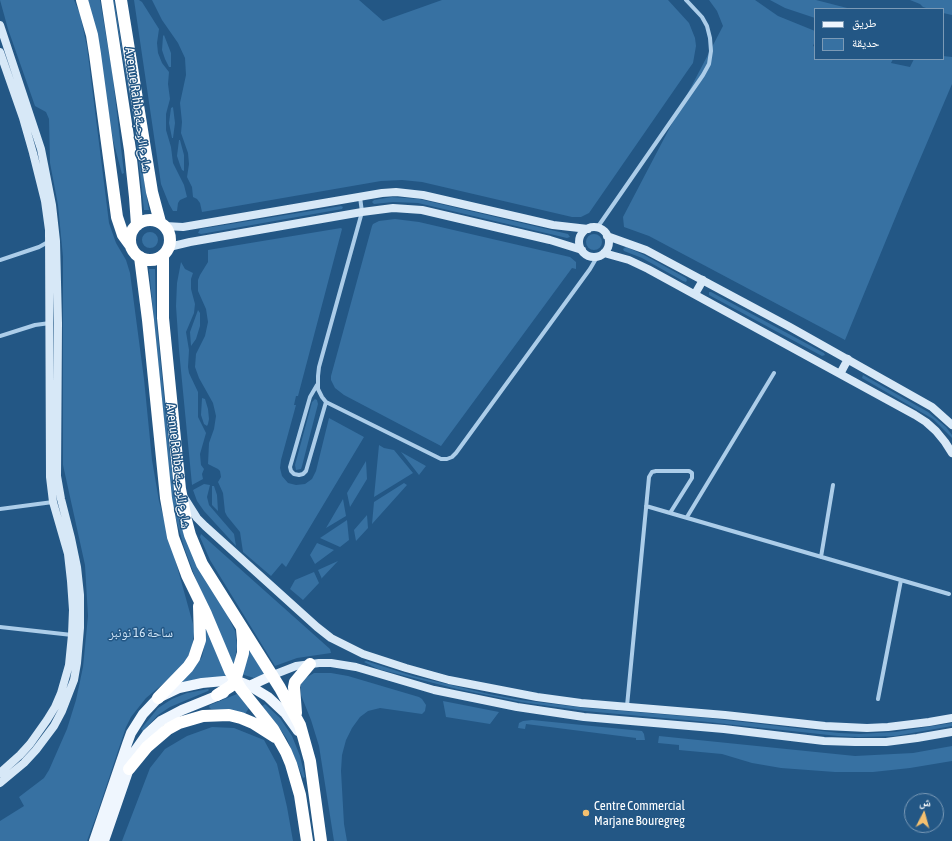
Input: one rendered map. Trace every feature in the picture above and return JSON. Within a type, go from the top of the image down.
[{"type":"highway","points":[[82,0],[91,29],[117,217],[123,235],[133,250],[140,257],[152,260],[158,259],[166,251],[170,238],[162,224],[148,220],[137,225],[131,234],[131,246]]},
{"type":"highway","name":"Avenue Rahba شارع الرحبة","points":[[107,0],[130,150],[136,197],[137,225]]},
{"type":"highway","name":"Avenue Rahba شارع الرحبة","points":[[121,0],[152,192],[162,224]]},
{"type":"highway","points":[[125,22],[128,0]]},
{"type":"highway","name":"Avenue Rahba شارع الرحبة","points":[[166,251],[162,276],[163,318],[180,489],[186,520],[196,550],[214,584],[273,675],[296,716]]},
{"type":"highway","name":"Avenue Rahba شارع الرحبة","points":[[140,257],[168,511],[173,537],[182,563],[242,685],[280,740],[291,764],[302,804],[307,841]]},
{"type":"highway","points":[[158,698],[188,667],[198,649],[201,630],[199,598]]},
{"type":"highway","points":[[217,695],[231,686],[242,685],[243,640],[241,626]]},
{"type":"highway","points":[[310,664],[296,682],[294,687],[297,706],[296,716],[308,753],[321,841]]},
{"type":"highway","points":[[129,769],[147,747],[168,729],[179,723],[203,716],[228,715],[241,718],[253,723],[280,740]]},
{"type":"main road","points":[[242,685],[273,675]]},
{"type":"main road","points":[[94,841],[132,733],[143,714],[158,698],[179,688],[213,682],[242,685],[268,697],[285,713],[298,732],[308,753]]},
{"type":"main road","points":[[104,841],[135,751],[141,741],[152,728],[161,722],[182,710],[217,695]]},
{"type":"street","points":[[597,228],[703,75],[709,64],[711,51],[707,26],[702,17],[686,0]]},
{"type":"street","points":[[0,25],[27,117]]},
{"type":"street","points":[[0,52],[27,117],[46,170],[52,205],[57,476],[60,499],[73,546],[79,581],[80,628],[77,663],[69,695],[54,726],[24,763],[0,783]]},
{"type":"street","points":[[162,224],[183,227],[382,193],[410,192],[553,225],[588,229],[597,228],[603,231],[607,236],[646,250],[848,359],[932,407],[952,425]]},
{"type":"street","points":[[326,402],[306,471],[299,475],[294,474],[291,471],[290,466],[310,397],[317,385],[320,367],[362,212],[360,197]]},
{"type":"street","points":[[166,251],[190,242],[362,212],[394,208],[422,210],[550,240],[582,250],[588,255],[600,254],[639,264],[926,422],[936,431],[952,453]]},
{"type":"street","points":[[582,250],[579,243],[581,236],[588,229]]},
{"type":"street","points":[[317,385],[319,393],[326,402],[436,457],[447,459],[452,456],[600,254],[608,246],[607,236]]},
{"type":"street","points":[[0,260],[52,241]]},
{"type":"street","points":[[695,294],[703,280]]},
{"type":"street","points":[[0,336],[35,325],[54,323]]},
{"type":"street","points":[[0,773],[8,767],[30,744],[47,720],[55,707],[69,665],[72,634],[70,567],[65,540],[53,502],[49,465],[54,323]]},
{"type":"street","points":[[840,374],[848,359]]},
{"type":"street","points":[[686,517],[774,373]]},
{"type":"street","points":[[627,706],[649,477],[652,472],[689,471],[692,473],[692,478],[670,513]]},
{"type":"street","points":[[821,556],[833,485]]},
{"type":"street","points":[[180,489],[197,518],[238,557],[317,627],[331,638],[363,654],[406,668],[449,680],[537,697],[825,726],[902,726],[952,718]]},
{"type":"street","points":[[0,509],[53,502]]},
{"type":"street","points":[[646,506],[950,594]]},
{"type":"street","points":[[878,699],[901,580]]},
{"type":"street","points":[[0,626],[72,634]]},
{"type":"street","points":[[273,675],[296,666],[331,663],[344,664],[434,690],[517,707],[584,716],[716,728],[824,741],[886,742],[952,732]]},
{"type":"green space","name":"ساحة 16 نونبر","points":[[0,0],[74,0],[80,14],[87,47],[109,223],[116,243],[126,260],[130,273],[144,379],[152,460],[159,501],[194,632],[192,648],[186,662],[175,674],[146,698],[131,717],[126,727],[87,841],[0,841],[0,821],[24,806],[19,797],[44,778],[67,729],[76,700],[83,667],[88,616],[85,565],[63,465],[63,257],[58,205],[50,163],[49,119],[46,112],[35,106],[8,29]]},
{"type":"green space","points":[[88,0],[100,0],[112,71],[124,173],[122,174],[113,140],[96,31]]},
{"type":"green space","points":[[114,0],[149,210],[144,210],[135,128]]},
{"type":"green space","points":[[134,0],[139,0],[142,2],[159,29],[157,43],[158,53],[162,63],[169,72],[168,84],[170,99],[166,114],[166,130],[171,147],[173,163],[184,185],[187,197],[180,200],[177,211],[173,211],[161,184]]},
{"type":"green space","points":[[152,0],[359,0],[383,21],[442,0],[668,0],[689,23],[695,38],[696,46],[693,63],[589,213],[581,217],[572,217],[422,182],[402,180],[381,181],[202,212],[200,203],[193,197],[192,187],[187,177],[189,164],[188,153],[181,133],[182,122],[180,103],[186,75],[185,58],[178,43],[162,20]]},
{"type":"green space","points":[[709,0],[755,0],[778,16],[814,31],[814,60],[892,60],[891,63],[910,67],[914,60],[944,60],[944,56],[952,57],[952,84],[845,340],[649,236],[624,227],[623,217],[723,26],[717,11]]},
{"type":"green space","points":[[770,0],[816,0],[847,8],[814,8],[814,18],[785,8]]},
{"type":"green space","points":[[910,0],[952,0],[952,15],[944,13],[944,8],[926,8]]},
{"type":"green space","points":[[164,35],[171,53],[171,67],[169,67],[162,50]]},
{"type":"green space","points":[[173,107],[175,123],[172,138],[169,123],[171,108]]},
{"type":"green space","points":[[179,140],[184,155],[184,171],[182,170],[177,156]]},
{"type":"green space","points":[[392,197],[419,199],[568,234],[570,237],[567,238],[418,203],[393,202],[374,204],[372,202],[374,200]]},
{"type":"green space","points":[[341,206],[343,207],[342,209],[201,234],[198,233],[200,229]]},
{"type":"green space","points":[[395,219],[419,222],[570,257],[576,262],[576,269],[572,268],[441,446],[344,395],[335,388],[331,380],[372,226],[379,221]]},
{"type":"green space","points":[[342,229],[298,396],[296,396],[294,405],[296,405],[281,460],[280,468],[282,476],[288,483],[296,485],[305,484],[312,479],[316,471],[329,418],[364,437],[286,567],[282,563],[271,576],[243,552],[240,532],[225,512],[223,493],[218,482],[221,477],[220,471],[208,464],[209,443],[214,429],[216,416],[213,403],[199,378],[195,367],[196,354],[205,336],[208,322],[206,309],[198,291],[198,280],[208,262],[208,250]]},
{"type":"green space","points":[[147,232],[153,232],[158,237],[156,246],[153,248],[147,248],[142,243],[142,237]]},
{"type":"green space","points":[[594,234],[600,236],[602,242],[600,248],[594,250],[588,248],[586,242],[588,236]]},
{"type":"green space","points":[[626,247],[686,278],[686,282],[642,258],[624,251],[623,249]]},
{"type":"green space","points":[[181,262],[185,269],[193,273],[191,279],[191,289],[195,304],[194,313],[186,332],[189,350],[188,367],[189,373],[198,392],[198,417],[206,433],[200,454],[201,465],[204,469],[202,474],[203,479],[192,485],[176,306],[177,283]]},
{"type":"green space","points":[[149,269],[155,269],[156,316],[176,502],[179,515],[235,631],[237,646],[234,665],[198,585],[184,547],[174,512]]},
{"type":"green space","points":[[709,292],[824,353],[825,355],[822,356],[709,295]]},
{"type":"green space","points":[[198,310],[200,313],[200,326],[196,339],[191,346],[190,332]]},
{"type":"green space","points":[[863,375],[928,412],[946,427],[952,435],[952,438],[933,419],[862,378]]},
{"type":"green space","points":[[202,398],[205,399],[208,409],[209,419],[207,426],[204,424],[201,415]]},
{"type":"green space","points":[[315,399],[317,400],[318,404],[302,466],[301,469],[296,470],[295,465],[312,402]]},
{"type":"green space","points":[[379,445],[384,448],[394,450],[413,473],[374,497]]},
{"type":"green space","points":[[401,452],[426,466],[419,475]]},
{"type":"green space","points":[[366,461],[367,479],[350,507],[347,493]]},
{"type":"green space","points":[[404,483],[407,485],[372,524],[374,502]]},
{"type":"green space","points":[[204,484],[210,485],[207,497],[209,505],[234,534],[236,546],[204,511],[197,501],[193,490]]},
{"type":"green space","points":[[212,486],[214,486],[217,495],[218,511],[212,505]]},
{"type":"green space","points":[[343,499],[346,516],[326,528]]},
{"type":"green space","points":[[367,515],[368,528],[356,541],[354,530]]},
{"type":"green space","points":[[347,520],[349,540],[340,547],[320,538]]},
{"type":"green space","points":[[201,534],[330,649],[331,653],[297,658],[275,666],[210,560],[200,537]]},
{"type":"green space","points":[[317,543],[334,550],[315,564],[310,555]]},
{"type":"green space","points":[[338,561],[322,578],[322,579],[318,570]]},
{"type":"green space","points":[[314,572],[319,583],[303,600],[290,589],[295,580]]},
{"type":"green space","points":[[204,621],[228,674],[226,678],[176,684],[191,672],[202,657],[206,639]]},
{"type":"green space","points":[[249,646],[267,675],[254,678],[241,674],[248,658]]},
{"type":"green space","points":[[366,661],[413,676],[489,694],[521,700],[586,708],[708,718],[859,734],[895,732],[952,723],[952,726],[895,736],[859,737],[585,711],[521,702],[457,689],[378,669],[364,662]]},
{"type":"green space","points":[[314,673],[331,673],[348,676],[419,697],[426,705],[425,711],[422,714],[380,708],[368,711],[360,717],[352,728],[346,740],[342,755],[341,771],[344,824],[347,841],[334,841],[319,746],[301,695],[301,684],[304,679]]},
{"type":"green space","points":[[208,689],[208,691],[170,707],[158,715],[143,731],[141,729],[158,708],[172,699],[187,693]]},
{"type":"green space","points":[[237,694],[249,708],[245,714],[211,709],[209,707],[210,705]]},
{"type":"green space","points":[[443,701],[499,712],[490,724],[446,717]]},
{"type":"green space","points":[[265,704],[280,718],[292,736],[300,756],[305,777],[303,778],[287,739],[262,706]]},
{"type":"green space","points":[[532,720],[642,731],[645,740],[526,724],[525,729],[518,728],[519,723]]},
{"type":"green space","points":[[212,727],[234,728],[264,740],[277,764],[293,841],[122,841],[150,768],[165,749],[187,736]]},
{"type":"green space","points":[[659,736],[855,756],[913,753],[952,746],[952,761],[873,772],[835,772],[781,768],[752,763],[722,754],[679,750],[679,745],[658,743]]},
{"type":"place","name":"Centre Commercial Marjane Bouregreg","points":[[586,813]]}]
